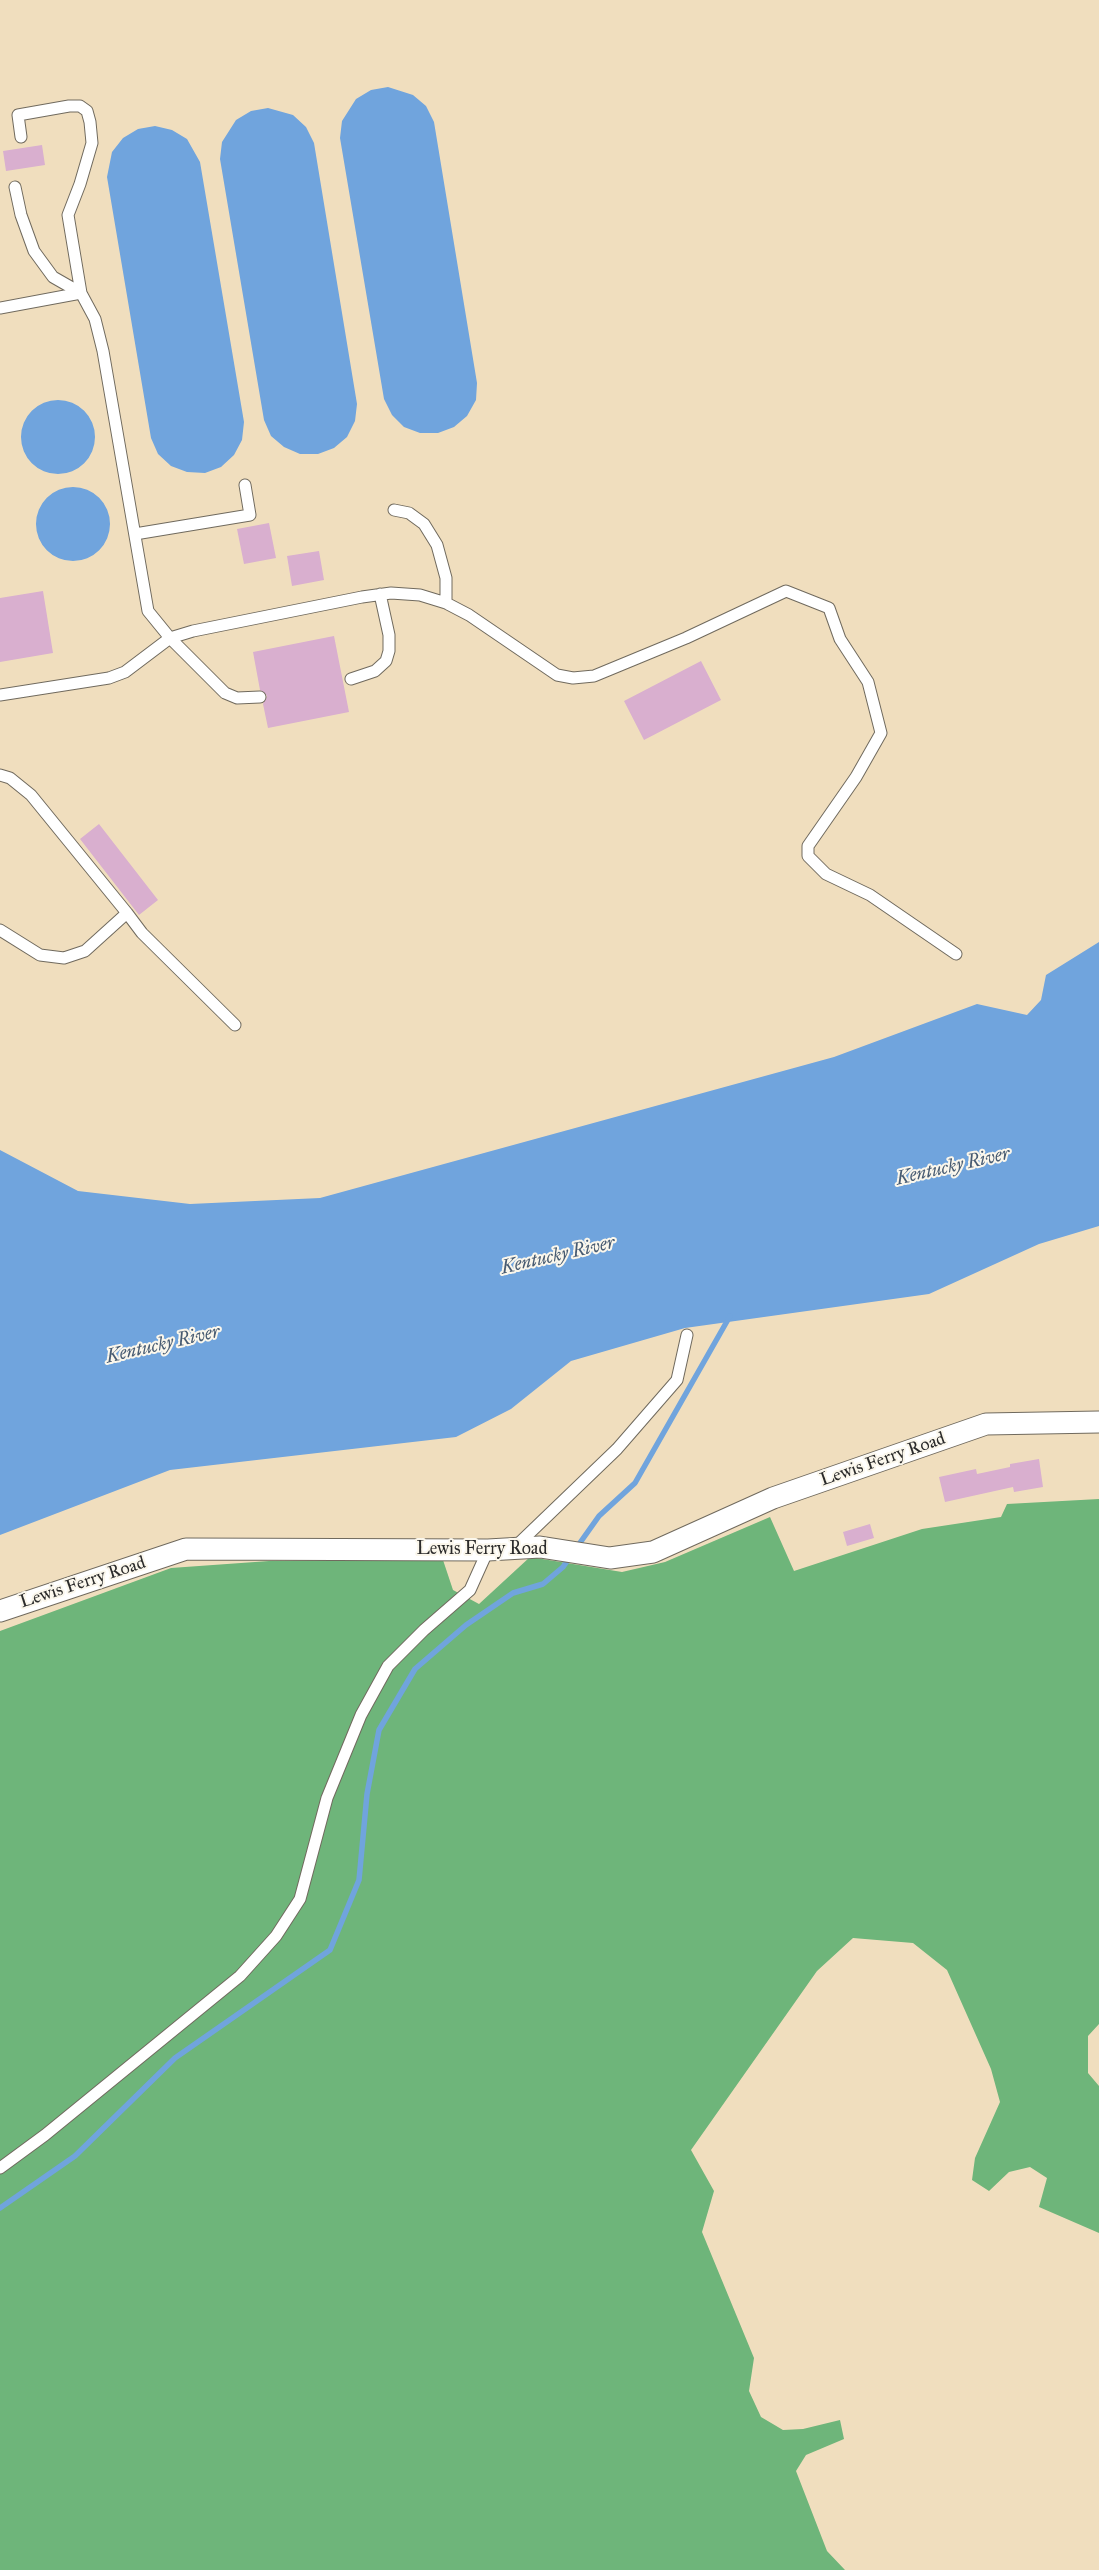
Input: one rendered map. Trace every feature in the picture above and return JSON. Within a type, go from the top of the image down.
[{"type":"street","name":"Lewis Ferry Road","points":[[0,1611],[186,1549],[488,1550],[540,1547],[610,1558],[653,1552],[773,1498],[986,1424],[1099,1422]]},
{"type":"lane","points":[[21,137],[18,115],[69,106],[80,106],[87,111],[92,143],[68,215],[81,293],[95,319],[103,351],[148,611],[170,638],[225,693],[237,698],[260,697]]},
{"type":"lane","points":[[15,187],[21,215],[34,251],[54,278],[81,293]]},
{"type":"lane","points":[[0,308],[81,293]]},
{"type":"lane","points":[[135,534],[250,515],[245,485]]},
{"type":"lane","points":[[394,510],[409,513],[424,524],[437,546],[446,578],[446,603]]},
{"type":"lane","points":[[0,695],[109,678],[132,668],[170,638],[193,631],[380,594],[420,595],[446,603],[469,615],[557,675],[573,678],[594,676],[686,638],[786,591],[829,608],[840,639],[868,682],[881,733],[856,777],[808,846],[808,856],[826,874],[870,895],[956,954]]},
{"type":"lane","points":[[351,679],[375,671],[386,661],[390,651],[389,635],[380,594]]},
{"type":"lane","points":[[0,776],[10,778],[31,795],[142,933],[235,1025]]},
{"type":"lane","points":[[0,930],[40,955],[64,958],[85,951],[127,913]]},
{"type":"lane","points":[[513,1549],[616,1449],[678,1380],[687,1336]]},
{"type":"lane","points":[[0,2168],[45,2135],[240,1976],[276,1936],[300,1899],[327,1798],[360,1715],[388,1666],[424,1630],[470,1590],[488,1550]]},
{"type":"green space","points":[[1099,1499],[1099,2024],[1088,2036],[1088,2073],[1099,2086],[1099,2233],[1039,2207],[1047,2178],[1030,2167],[1009,2172],[989,2191],[972,2180],[975,2158],[1000,2102],[991,2069],[947,1970],[913,1943],[853,1938],[817,1971],[691,2150],[714,2191],[702,2232],[754,2358],[749,2391],[761,2417],[783,2430],[803,2429],[840,2420],[844,2439],[806,2455],[796,2471],[827,2551],[845,2570],[0,2570],[0,1631],[171,1568],[269,1561],[443,1560],[453,1590],[479,1604],[530,1557],[622,1572],[665,1562],[770,1517],[794,1571],[922,1529],[1001,1517],[1007,1504]]},
{"type":"water","points":[[388,87],[413,95],[426,106],[434,122],[477,383],[476,400],[467,416],[454,427],[438,433],[420,433],[404,427],[392,415],[384,399],[340,138],[342,121],[356,99],[371,90]]},
{"type":"water","points":[[268,108],[293,115],[306,127],[314,143],[357,404],[355,421],[347,437],[334,448],[318,454],[300,454],[284,447],[271,436],[264,420],[220,159],[222,142],[236,120],[251,111]]},
{"type":"water","points":[[155,126],[172,130],[187,139],[200,162],[244,422],[242,440],[234,455],[221,467],[205,473],[187,472],[171,466],[158,454],[151,438],[107,177],[112,152],[123,138],[138,129]]},
{"type":"water","points":[[58,400],[72,403],[84,411],[92,423],[95,437],[92,451],[84,463],[72,471],[58,474],[44,471],[32,463],[24,451],[21,437],[24,423],[32,411],[44,403]]},
{"type":"water","points":[[73,487],[87,490],[99,498],[107,510],[110,524],[107,538],[99,550],[87,558],[73,561],[59,558],[47,550],[39,538],[36,524],[39,510],[47,498],[59,490]]},
{"type":"water","name":"Kentucky River","points":[[1099,942],[1099,1226],[1039,1244],[929,1294],[685,1328],[571,1361],[511,1409],[456,1437],[170,1470],[0,1535],[0,1150],[78,1191],[190,1204],[320,1198],[834,1057],[977,1004],[1027,1015],[1041,1000],[1046,975]]},
{"type":"building","points":[[42,145],[45,165],[6,171],[3,151]]},
{"type":"building","points":[[269,523],[276,558],[244,564],[237,529]]},
{"type":"building","points":[[319,551],[324,580],[292,586],[287,556]]},
{"type":"building","points":[[43,591],[53,653],[0,662],[0,598]]},
{"type":"building","points":[[334,636],[349,712],[268,728],[263,704],[267,696],[260,690],[253,652]]},
{"type":"building","points":[[701,661],[721,700],[644,740],[624,701]]},
{"type":"building","points":[[99,824],[158,900],[139,915],[80,839]]},
{"type":"building","points":[[1039,1459],[1043,1487],[1014,1492],[1013,1487],[945,1502],[939,1477],[976,1469],[977,1474],[1010,1467],[1010,1464]]},
{"type":"building","points":[[870,1524],[874,1538],[847,1546],[843,1532]]},
{"type":"waterway","points":[[577,1547],[599,1516],[635,1483],[730,1316]]},
{"type":"waterway","points":[[0,2208],[75,2156],[175,2058],[330,1950],[359,1880],[367,1794],[379,1730],[415,1669],[466,1625],[513,1593],[543,1584],[563,1567],[570,1557]]}]
